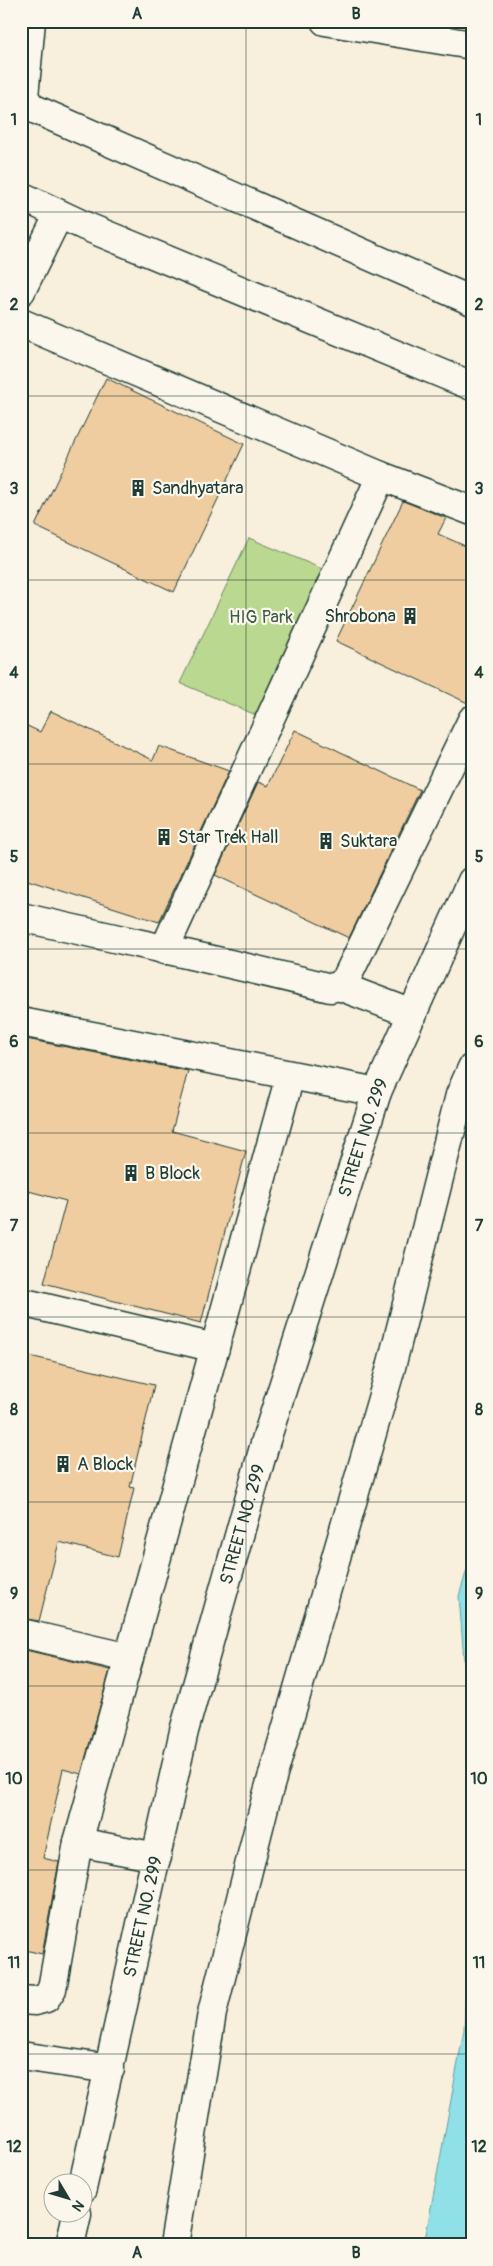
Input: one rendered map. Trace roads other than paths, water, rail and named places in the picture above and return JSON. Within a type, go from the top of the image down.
[{"type":"street","points":[[31,21],[24,97],[32,108],[472,301]]},
{"type":"street","points":[[325,21],[472,45]]},
{"type":"street","points":[[21,196],[59,214],[472,386]]},
{"type":"street","points":[[21,291],[59,214]]},
{"type":"street","points":[[21,323],[380,476],[472,512]]},
{"type":"street","points":[[164,950],[380,476]]},
{"type":"street","points":[[21,917],[248,967],[330,988],[339,986],[346,979],[472,720]]},
{"type":"street","name":"STREET NO. 299","points":[[86,2174],[184,1731],[263,1449],[377,1092],[472,881]]},
{"type":"street","points":[[339,986],[412,1014]]},
{"type":"street","points":[[21,1022],[377,1092]]},
{"type":"street","points":[[174,2245],[212,2013],[223,1967],[266,1799],[390,1370],[460,1095],[472,1068]]},
{"type":"street","points":[[21,2000],[35,2001],[46,1998],[52,1989],[78,1842],[290,1076]]},
{"type":"street","points":[[21,1302],[215,1348]]},
{"type":"street","points":[[21,1633],[129,1658]]},
{"type":"street","points":[[78,1842],[157,1857]]},
{"type":"street","points":[[21,2056],[110,2069]]},
{"type":"street","points":[[70,2245],[75,2224]]},
{"type":"water","points":[[472,1553],[472,1764],[459,1596]]},
{"type":"water","points":[[472,1846],[472,2245],[424,2245],[464,2030]]},
{"type":"place","name":"Sandhyatara","points":[[138,488]]},
{"type":"place","name":"Shrobona","points":[[410,616]]},
{"type":"place","name":"Star Trek Hall","points":[[164,837]]},
{"type":"place","name":"Suktara","points":[[326,841]]},
{"type":"place","name":"B Block","points":[[131,1173]]},
{"type":"place","name":"A Block","points":[[63,1464]]},
{"type":"park label","name":"HIG Park","points":[[261,617]]}]
